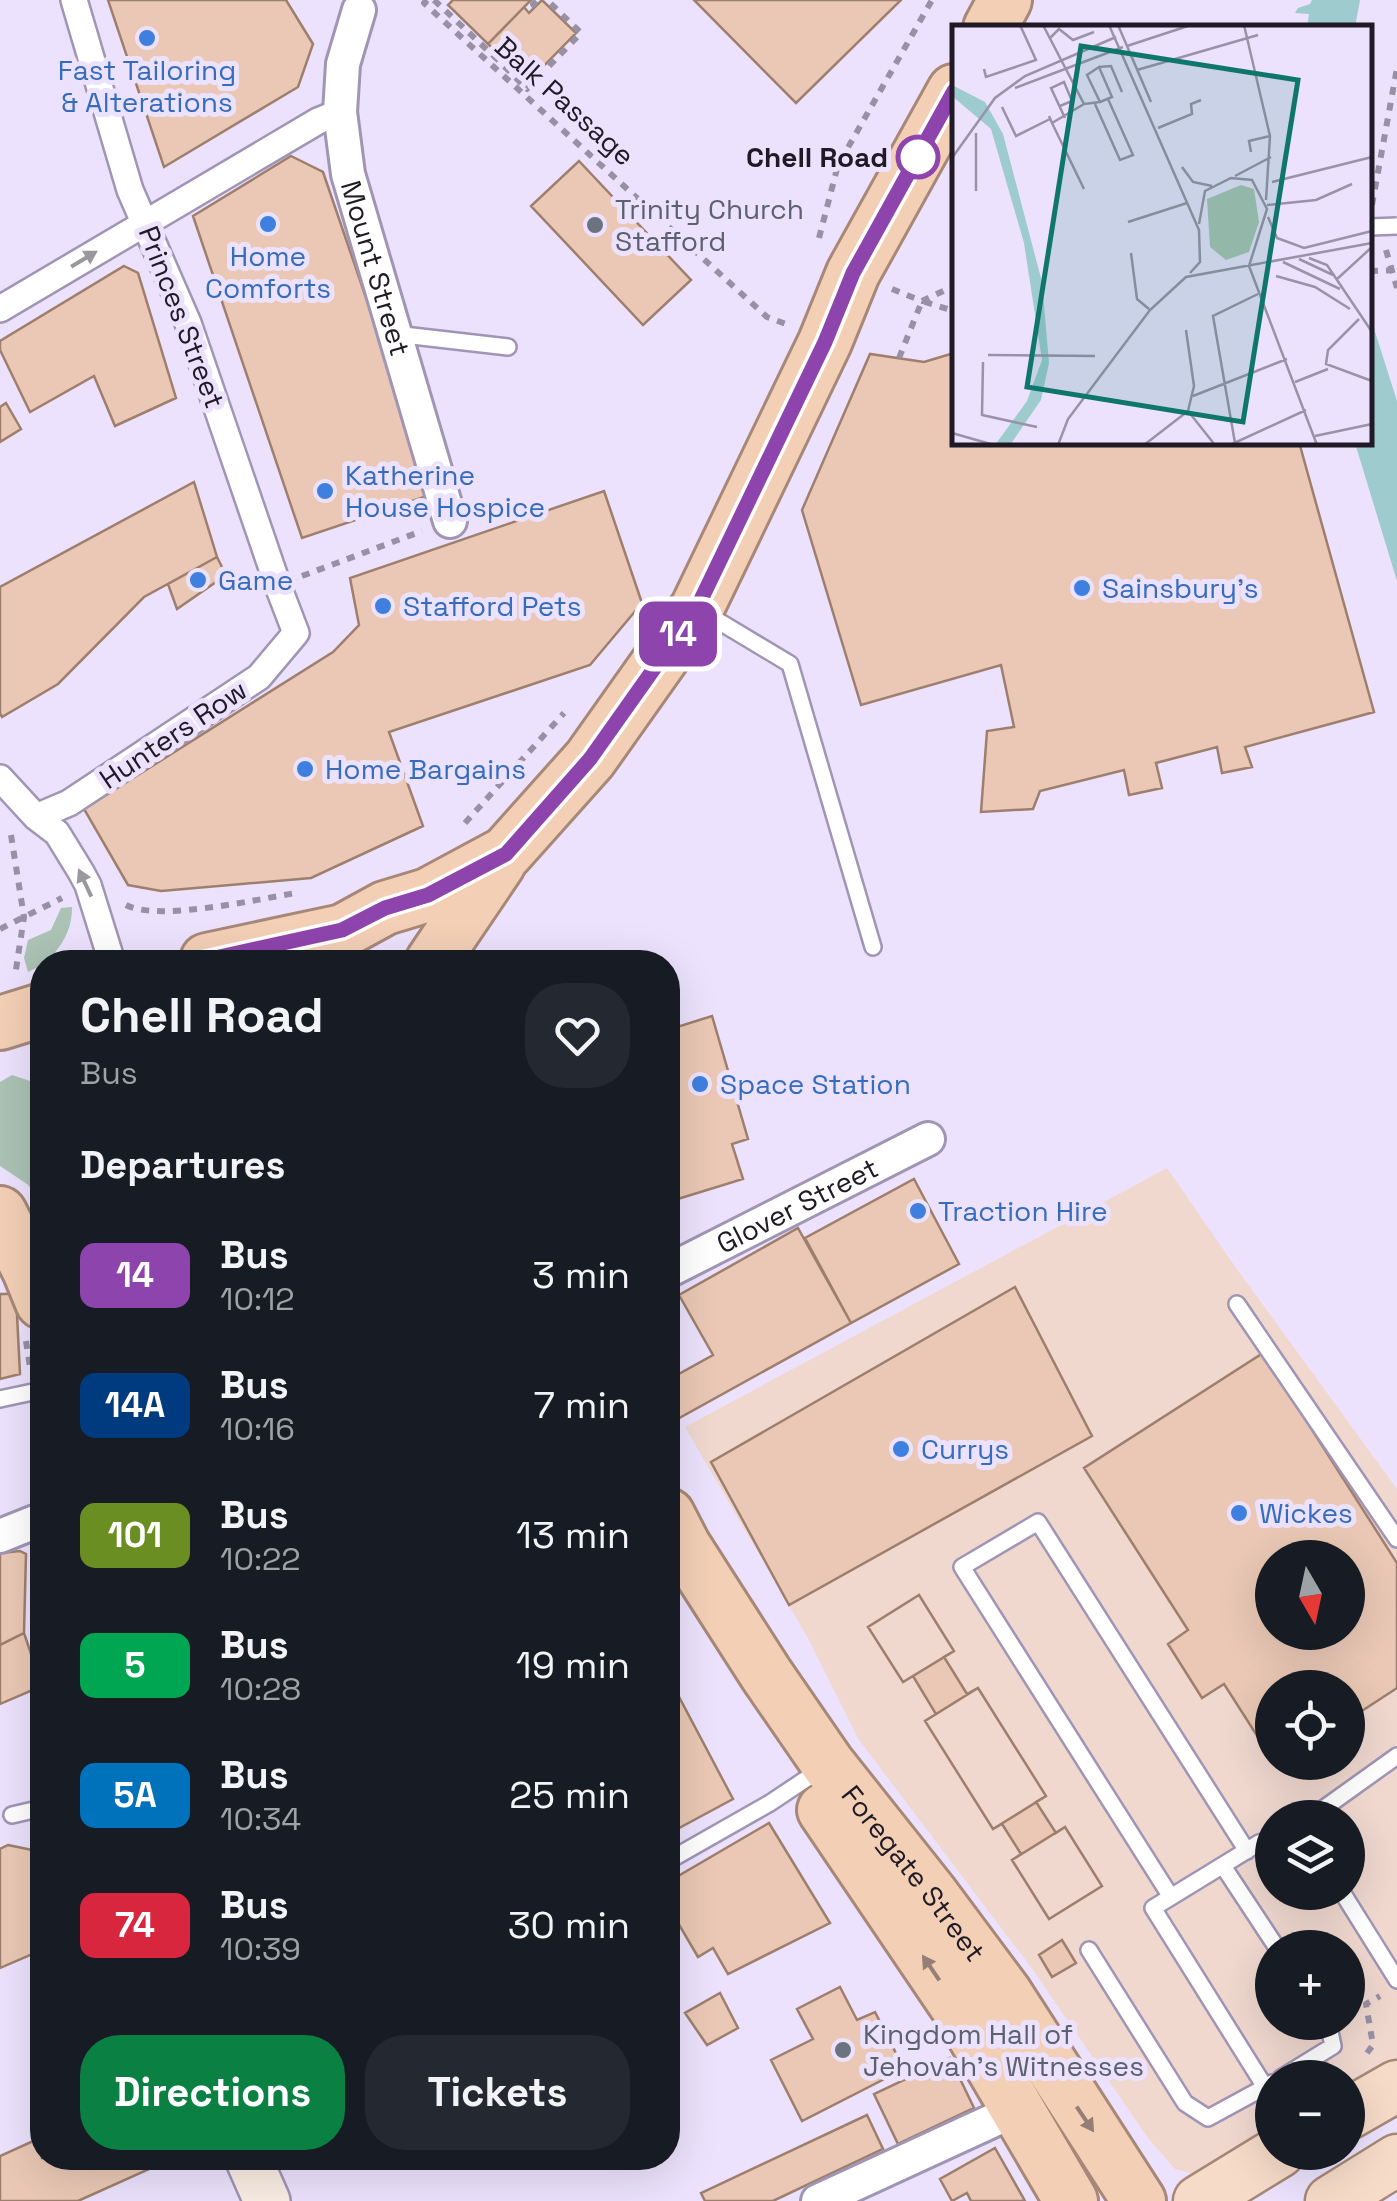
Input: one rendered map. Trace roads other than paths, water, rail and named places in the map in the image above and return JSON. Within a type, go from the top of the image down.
[{"type":"highway","points":[[992,25],[1005,0]]},
{"type":"highway","points":[[440,950],[506,854],[590,759],[697,608],[825,342],[853,273],[952,95]]},
{"type":"highway","points":[[260,950],[342,930],[385,908],[428,895],[506,854]]},
{"type":"highway","points":[[0,1213],[30,1272]]},
{"type":"highway","name":"Foregate Street","points":[[680,1556],[766,1674],[815,1773],[833,1823],[958,2008],[1072,2201]]},
{"type":"highway","name":"Foregate Street","points":[[815,1773],[932,1894],[1005,1993],[1140,2201]]},
{"type":"main road","points":[[1331,2201],[1397,2160]]},
{"type":"main road","points":[[1199,2201],[1255,2167]]},
{"type":"main road","points":[[253,2170],[267,2201]]},
{"type":"street","name":"Princes Street","points":[[74,0],[130,190],[188,323],[296,633]]},
{"type":"street","name":"Mount Street","points":[[357,3],[343,64],[340,112],[348,174],[450,521]]},
{"type":"street","points":[[0,310],[318,120],[340,112]]},
{"type":"street","name":"Hunters Row","points":[[36,817],[69,803],[259,677],[296,633]]},
{"type":"street","points":[[0,778],[36,817],[57,833],[88,885],[108,950]]},
{"type":"street","name":"Glover Street","points":[[680,1264],[928,1139]]},
{"type":"street","points":[[0,1536],[30,1524]]},
{"type":"street","points":[[818,2201],[1018,2109]]},
{"type":"lane","points":[[1376,229],[1397,226]]},
{"type":"lane","points":[[395,334],[508,347]]},
{"type":"lane","points":[[697,608],[790,664],[873,947]]},
{"type":"lane","points":[[1237,1304],[1397,1539]]},
{"type":"lane","points":[[0,1399],[30,1393]]},
{"type":"lane","points":[[1172,1897],[962,1567],[1038,1522],[1248,1851]]},
{"type":"lane","points":[[1336,1800],[1397,1756]]},
{"type":"lane","points":[[680,1855],[815,1773]]},
{"type":"lane","points":[[12,1815],[30,1811]]},
{"type":"lane","points":[[1255,1846],[1153,1908],[1255,2064]]},
{"type":"lane","points":[[1223,1866],[1266,1930]]},
{"type":"lane","points":[[1353,1910],[1397,1980]]},
{"type":"lane","points":[[1089,1950],[1185,2104],[1208,2118],[1255,2093]]},
{"type":"lane","points":[[1310,2060],[1333,2046],[1332,2040]]},
{"type":"place","name":"Fast Tailoring & Alterations","points":[[147,38]]},
{"type":"place","name":"Chell Road","points":[[918,157]]},
{"type":"place","name":"Home Comforts","points":[[268,224]]},
{"type":"place","name":"Trinity Church Stafford","points":[[595,225]]},
{"type":"place","name":"Katherine House Hospice","points":[[325,491]]},
{"type":"place","name":"Game","points":[[198,580]]},
{"type":"place","name":"Sainsbury's","points":[[1082,588]]},
{"type":"place","name":"Stafford Pets","points":[[383,606]]},
{"type":"place","name":"Home Bargains","points":[[305,769]]},
{"type":"place","name":"Space Station","points":[[700,1084]]},
{"type":"place","name":"Traction Hire","points":[[918,1211]]},
{"type":"place","name":"Currys","points":[[901,1449]]},
{"type":"place","name":"Wickes","points":[[1239,1513]]},
{"type":"place","name":"Kingdom Hall of Jehovah's Witnesses","points":[[843,2050]]}]
